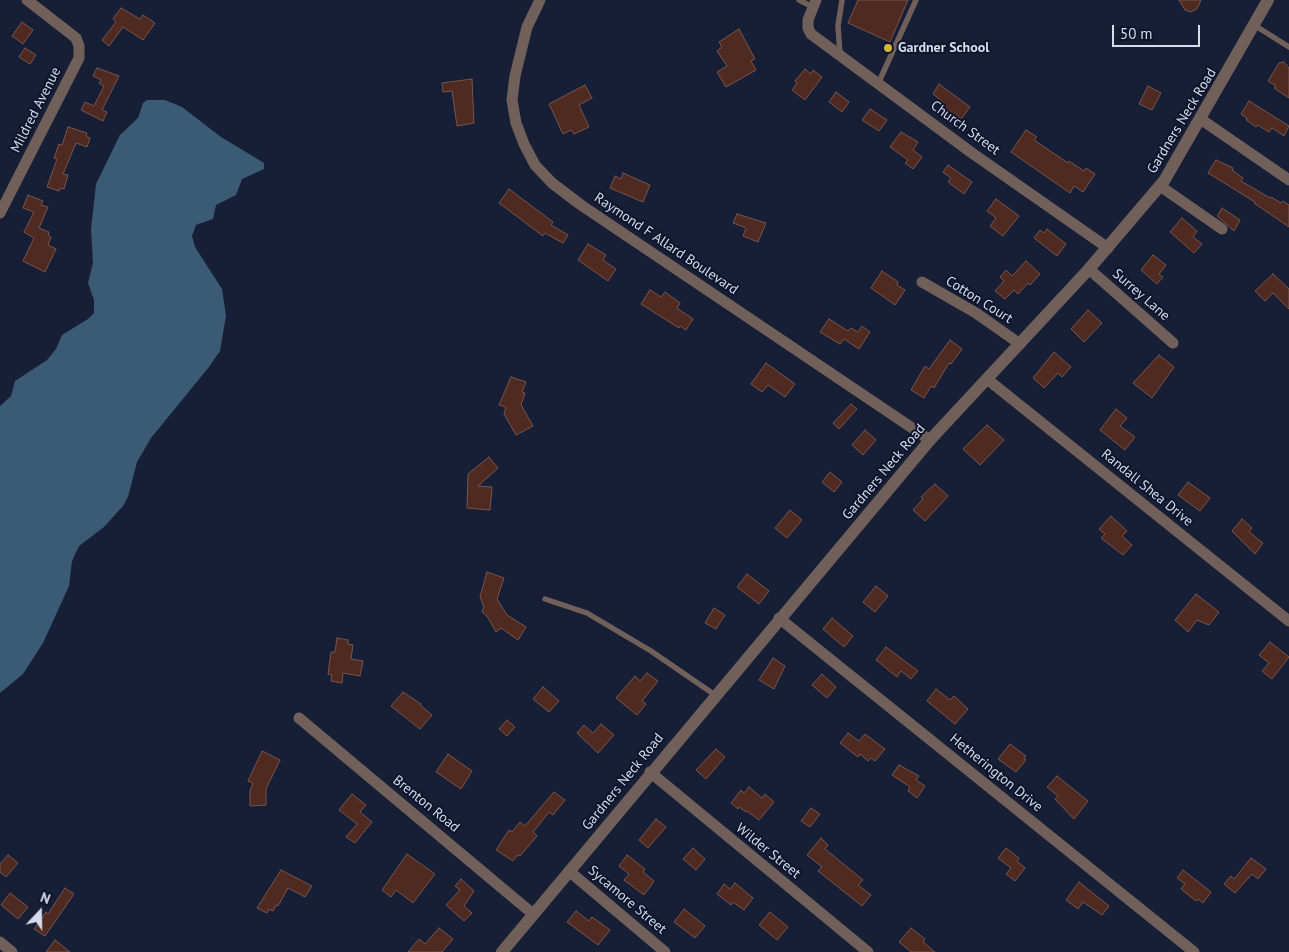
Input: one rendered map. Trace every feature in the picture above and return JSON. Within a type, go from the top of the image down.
[{"type":"street","name":"Mildred Avenue","points":[[0,213],[79,58],[79,46],[76,38],[27,0]]},
{"type":"street","name":"Raymond F Allard Boulevard","points":[[540,0],[527,27],[512,100],[516,123],[535,165],[552,183],[581,206],[930,440]]},
{"type":"street","name":"Gardners Neck Road","points":[[502,952],[650,772],[930,440],[1089,269],[1160,186],[1202,120],[1268,0]]},
{"type":"street","name":"Church Street","points":[[814,4],[808,20],[808,28],[811,34],[840,57],[1108,248]]},
{"type":"street","points":[[1202,120],[1289,180]]},
{"type":"street","points":[[1160,186],[1222,229]]},
{"type":"street","name":"Surrey Lane","points":[[1089,269],[1173,343]]},
{"type":"street","name":"Cotton Court","points":[[922,282],[976,312],[1020,344]]},
{"type":"street","name":"Randall Shea Drive","points":[[987,379],[1289,621]]},
{"type":"street","name":"Hetherington Drive","points":[[779,618],[1194,952]]},
{"type":"street","name":"Brenton Road","points":[[299,718],[533,914]]},
{"type":"street","name":"Wilder Street","points":[[650,772],[868,952]]},
{"type":"street","name":"Sycamore Street","points":[[569,871],[665,952]]},
{"type":"street","points":[[0,942],[12,952]]},
{"type":"lane","points":[[799,0],[814,4]]},
{"type":"lane","points":[[840,57],[838,26],[842,0]]},
{"type":"lane","points":[[878,84],[916,0]]},
{"type":"lane","points":[[1254,25],[1289,47]]},
{"type":"lane","points":[[545,599],[587,613],[650,651],[715,695]]},
{"type":"water","points":[[147,100],[165,100],[182,107],[221,137],[264,163],[264,169],[242,179],[236,195],[216,205],[213,219],[196,225],[192,236],[195,247],[222,289],[226,316],[220,351],[151,438],[137,462],[128,497],[123,506],[104,527],[79,546],[72,561],[69,586],[43,643],[23,674],[0,693],[0,406],[11,396],[15,381],[47,360],[56,349],[62,335],[88,319],[94,313],[94,300],[88,283],[93,263],[91,229],[96,184],[120,135],[138,118],[143,103]]},
{"type":"building","points":[[858,0],[908,0],[890,42],[848,23]]},
{"type":"building","points":[[1179,0],[1201,0],[1197,9],[1191,12],[1185,10]]},
{"type":"building","points":[[121,8],[140,19],[143,15],[155,23],[143,40],[123,27],[109,46],[102,40],[116,22],[113,19]]},
{"type":"building","points":[[22,22],[33,30],[23,44],[12,36]]},
{"type":"building","points":[[739,29],[755,59],[751,61],[756,70],[726,87],[717,72],[727,66],[717,51],[722,47],[719,42]]},
{"type":"building","points":[[25,48],[36,55],[30,64],[19,57]]},
{"type":"building","points":[[1284,62],[1289,68],[1289,98],[1274,88],[1276,86],[1268,81],[1279,63]]},
{"type":"building","points":[[97,68],[119,76],[102,110],[107,112],[103,121],[81,110],[85,102],[94,106],[104,86],[99,83],[101,80],[93,76]]},
{"type":"building","points":[[805,69],[811,74],[813,70],[822,77],[805,100],[792,90],[797,83],[795,81]]},
{"type":"building","points":[[472,79],[474,123],[457,126],[452,91],[443,92],[442,83]]},
{"type":"building","points":[[939,84],[970,107],[961,119],[942,106],[944,103],[933,94]]},
{"type":"building","points":[[585,85],[592,98],[579,105],[589,127],[574,134],[571,130],[563,134],[549,104]]},
{"type":"building","points":[[1148,86],[1161,93],[1152,110],[1139,104]]},
{"type":"building","points":[[836,92],[849,102],[842,112],[829,102]]},
{"type":"building","points":[[1249,101],[1289,126],[1284,136],[1272,128],[1269,132],[1258,125],[1256,127],[1246,120],[1247,118],[1241,114]]},
{"type":"building","points":[[870,109],[887,120],[879,131],[862,120]]},
{"type":"building","points":[[68,127],[87,133],[86,136],[90,138],[87,147],[76,143],[63,174],[68,175],[64,189],[60,188],[59,191],[47,187],[57,159],[54,158],[59,144],[62,145]]},
{"type":"building","points":[[1026,130],[1037,137],[1034,140],[1068,163],[1069,161],[1084,171],[1086,168],[1095,174],[1083,192],[1074,186],[1070,193],[1011,152]]},
{"type":"building","points":[[901,132],[918,142],[913,150],[922,157],[913,169],[905,163],[908,160],[890,147]]},
{"type":"building","points":[[1216,160],[1233,168],[1232,170],[1243,178],[1241,181],[1270,198],[1281,203],[1283,201],[1289,205],[1289,227],[1255,202],[1208,173]]},
{"type":"building","points":[[948,165],[972,182],[964,194],[948,182],[951,178],[943,172]]},
{"type":"building","points":[[623,173],[650,185],[643,202],[610,188],[615,176],[621,179]]},
{"type":"building","points":[[509,189],[553,222],[551,225],[568,235],[563,243],[545,233],[543,236],[499,203]]},
{"type":"building","points":[[28,195],[43,201],[41,205],[48,207],[39,228],[49,232],[48,235],[51,237],[48,245],[56,249],[45,272],[23,261],[34,238],[24,232],[34,212],[23,208]]},
{"type":"building","points":[[996,199],[1019,216],[1003,236],[990,226],[996,218],[987,211]]},
{"type":"building","points":[[1222,208],[1240,220],[1234,231],[1217,216]]},
{"type":"building","points":[[737,214],[766,223],[758,242],[743,236],[746,228],[733,223]]},
{"type":"building","points":[[1182,218],[1197,231],[1193,237],[1202,244],[1194,253],[1170,232]]},
{"type":"building","points":[[1047,229],[1066,244],[1057,256],[1034,238],[1040,230],[1044,233]]},
{"type":"building","points":[[588,244],[606,255],[603,260],[616,269],[608,281],[578,260]]},
{"type":"building","points":[[1153,255],[1166,265],[1159,274],[1163,277],[1157,284],[1141,270]]},
{"type":"building","points":[[1026,261],[1040,274],[1018,294],[1014,290],[1005,299],[995,291],[1004,281],[1000,277],[1006,270],[1012,276]]},
{"type":"building","points":[[882,271],[898,282],[897,285],[905,290],[895,305],[871,288]]},
{"type":"building","points":[[1273,274],[1289,289],[1289,309],[1273,293],[1265,301],[1255,291]]},
{"type":"building","points":[[650,290],[661,297],[665,292],[680,303],[677,308],[693,319],[686,330],[680,326],[679,328],[641,304]]},
{"type":"building","points":[[1088,310],[1102,323],[1084,342],[1071,329]]},
{"type":"building","points":[[829,319],[848,331],[851,328],[858,332],[862,326],[870,332],[859,349],[844,339],[840,344],[820,332]]},
{"type":"building","points":[[950,340],[962,349],[951,364],[949,363],[934,388],[931,386],[924,398],[911,390],[925,366],[929,369]]},
{"type":"building","points":[[1054,352],[1071,367],[1062,377],[1058,373],[1044,388],[1033,378]]},
{"type":"building","points":[[1159,355],[1174,367],[1152,398],[1133,383]]},
{"type":"building","points":[[766,363],[795,384],[785,397],[768,385],[762,392],[751,384]]},
{"type":"building","points":[[511,377],[526,382],[522,392],[525,393],[521,405],[533,426],[516,435],[504,414],[506,407],[499,405]]},
{"type":"building","points":[[851,404],[857,409],[839,429],[833,423]]},
{"type":"building","points":[[1116,409],[1127,418],[1120,426],[1135,437],[1125,450],[1100,430]]},
{"type":"building","points":[[987,425],[1004,440],[980,465],[963,449]]},
{"type":"building","points":[[865,430],[876,440],[863,455],[852,445]]},
{"type":"building","points":[[489,457],[498,468],[478,486],[492,487],[490,510],[467,508],[468,474]]},
{"type":"building","points":[[830,472],[842,482],[834,492],[822,482]]},
{"type":"building","points":[[1188,482],[1210,498],[1200,511],[1178,495]]},
{"type":"building","points":[[935,484],[948,496],[925,521],[913,510],[923,499],[921,497]]},
{"type":"building","points":[[790,510],[802,520],[787,538],[775,528]]},
{"type":"building","points":[[1111,516],[1127,531],[1122,536],[1132,545],[1123,555],[1101,538],[1105,534],[1099,529]]},
{"type":"building","points":[[1242,519],[1252,528],[1249,532],[1263,543],[1255,554],[1232,531]]},
{"type":"building","points":[[487,572],[504,578],[497,599],[507,615],[526,627],[518,640],[501,628],[496,632],[487,616],[482,612],[484,607],[480,597]]},
{"type":"building","points":[[747,574],[769,591],[759,604],[737,587]]},
{"type":"building","points":[[876,586],[888,596],[875,612],[863,602]]},
{"type":"building","points":[[1196,594],[1219,612],[1209,625],[1197,620],[1188,632],[1175,620]]},
{"type":"building","points":[[714,608],[725,615],[716,629],[705,623]]},
{"type":"building","points":[[832,618],[853,636],[844,647],[823,629]]},
{"type":"building","points":[[337,638],[348,640],[348,644],[353,645],[351,659],[363,661],[360,676],[343,673],[342,683],[331,681],[332,675],[328,674],[331,652],[335,652]]},
{"type":"building","points":[[1270,642],[1289,657],[1272,679],[1262,671],[1269,663],[1259,655]]},
{"type":"building","points":[[886,647],[918,671],[911,679],[901,671],[897,677],[876,660]]},
{"type":"building","points":[[773,658],[785,666],[774,689],[759,680]]},
{"type":"building","points":[[647,673],[658,681],[642,701],[646,704],[637,715],[616,698],[635,676],[640,681]]},
{"type":"building","points":[[822,674],[836,687],[827,698],[812,685]]},
{"type":"building","points":[[543,687],[559,701],[549,712],[533,699]]},
{"type":"building","points":[[936,689],[950,700],[954,696],[968,709],[955,724],[927,701]]},
{"type":"building","points":[[403,692],[421,704],[432,715],[420,729],[391,706]]},
{"type":"building","points":[[507,720],[515,727],[507,736],[499,729]]},
{"type":"building","points":[[601,724],[614,735],[598,753],[577,733],[584,725],[593,733]]},
{"type":"building","points":[[848,733],[859,741],[865,734],[885,749],[875,761],[871,758],[868,761],[860,754],[858,757],[840,743]]},
{"type":"building","points":[[1010,744],[1026,756],[1024,759],[1026,760],[1016,772],[998,759]]},
{"type":"building","points":[[716,749],[725,757],[706,779],[696,770]]},
{"type":"building","points":[[262,751],[280,760],[266,789],[266,805],[250,806],[250,791],[253,783],[248,781]]},
{"type":"building","points":[[448,754],[472,771],[461,789],[436,772]]},
{"type":"building","points":[[899,765],[919,776],[916,780],[925,786],[917,798],[908,791],[910,787],[892,775]]},
{"type":"building","points":[[1057,776],[1088,801],[1074,819],[1055,799],[1058,796],[1047,787]]},
{"type":"building","points":[[749,787],[762,798],[765,794],[774,802],[759,820],[731,803],[741,790],[744,793]]},
{"type":"building","points":[[554,792],[565,800],[553,815],[549,812],[533,832],[537,836],[520,856],[518,855],[513,861],[496,850],[509,830],[512,832],[520,822],[525,826]]},
{"type":"building","points":[[352,794],[366,805],[360,812],[372,822],[355,843],[346,837],[357,824],[339,810]]},
{"type":"building","points":[[811,808],[820,814],[810,827],[801,821]]},
{"type":"building","points":[[656,819],[666,827],[648,848],[639,840]]},
{"type":"building","points":[[821,838],[828,845],[825,849],[863,880],[858,885],[871,895],[862,906],[818,871],[822,867],[807,855]]},
{"type":"building","points":[[693,848],[705,859],[696,870],[683,859]]},
{"type":"building","points":[[1006,848],[1019,858],[1017,861],[1025,868],[1015,881],[1006,874],[1011,868],[998,858]]},
{"type":"building","points":[[407,854],[435,874],[413,903],[396,890],[391,897],[382,890]]},
{"type":"building","points":[[8,855],[18,863],[6,877],[0,872],[0,864]]},
{"type":"building","points":[[627,855],[645,869],[643,872],[654,881],[644,895],[624,880],[629,874],[619,866]]},
{"type":"building","points":[[1251,858],[1266,869],[1258,879],[1252,874],[1235,893],[1224,884],[1231,876],[1234,879]]},
{"type":"building","points":[[281,870],[312,886],[305,897],[288,888],[278,906],[276,905],[273,911],[269,909],[267,913],[257,908]]},
{"type":"building","points":[[1183,870],[1211,892],[1203,903],[1198,899],[1196,901],[1181,889],[1185,884],[1177,878]]},
{"type":"building","points":[[461,879],[474,891],[464,906],[472,913],[464,921],[446,905],[460,890],[455,886]]},
{"type":"building","points":[[1079,882],[1109,906],[1102,915],[1083,902],[1078,909],[1066,900]]},
{"type":"building","points":[[735,883],[753,898],[744,910],[733,902],[731,905],[717,894],[724,884],[730,889]]},
{"type":"building","points":[[65,888],[74,894],[45,936],[34,929],[46,912],[48,914]]},
{"type":"building","points":[[10,893],[28,907],[18,919],[1,905]]},
{"type":"building","points":[[684,909],[705,926],[695,938],[674,922]]},
{"type":"building","points":[[576,911],[589,921],[592,917],[610,930],[598,945],[567,922]]},
{"type":"building","points":[[770,912],[788,927],[777,940],[759,925]]},
{"type":"building","points":[[439,928],[453,939],[442,952],[408,952],[419,939],[425,944]]},
{"type":"building","points":[[911,928],[925,939],[923,942],[935,952],[911,952],[899,942]]},
{"type":"building","points":[[55,940],[70,952],[46,952]]},
{"type":"place","name":"Gardner School","points":[[888,48]]}]
